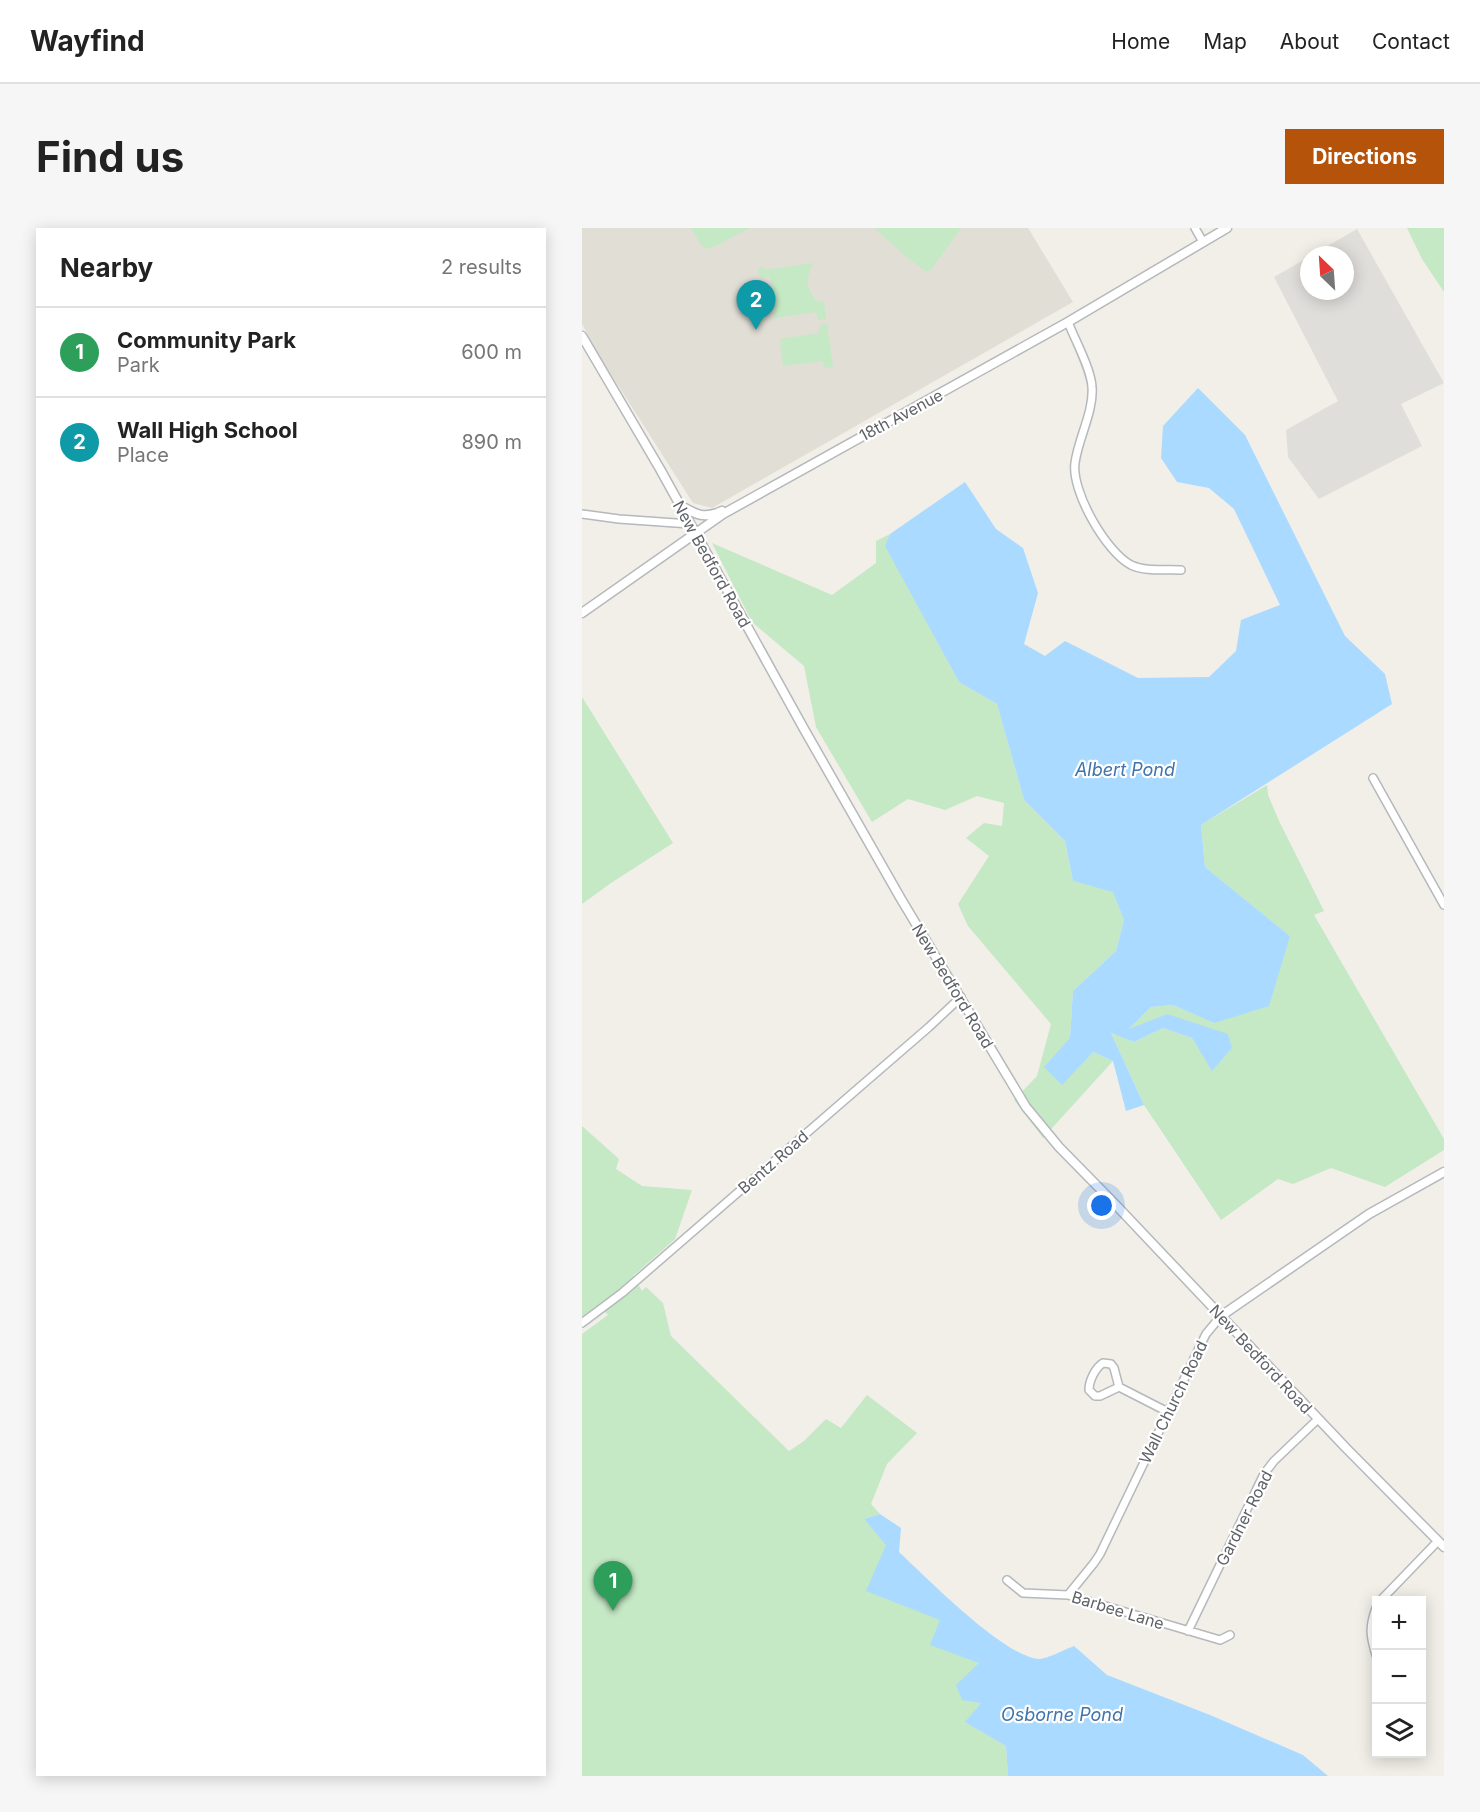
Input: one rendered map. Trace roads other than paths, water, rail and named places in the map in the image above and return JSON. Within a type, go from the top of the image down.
[{"type":"street","points":[[1195,228],[1203,242]]},
{"type":"street","name":"18th Avenue","points":[[582,613],[750,498],[1068,322],[1227,228]]},
{"type":"street","points":[[1068,322],[1092,385],[1091,399],[1074,464],[1075,480],[1080,495],[1111,549],[1122,560],[1145,569],[1180,570]]},
{"type":"street","name":"New Bedford Road","points":[[582,336],[681,506],[901,899],[1019,1097],[1041,1128],[1318,1419],[1441,1544]]},
{"type":"street","points":[[681,506],[698,514],[712,515],[750,498]]},
{"type":"street","points":[[582,514],[690,524]]},
{"type":"street","points":[[1373,777],[1444,905]]},
{"type":"street","name":"Bentz Road","points":[[582,1323],[633,1284],[961,997]]},
{"type":"street","name":"Wall Church Road","points":[[1068,1595],[1100,1554],[1206,1334],[1221,1316],[1369,1214],[1444,1172]]},
{"type":"street","points":[[1119,1387],[1100,1396],[1092,1394],[1089,1390],[1089,1385],[1098,1367],[1107,1363],[1114,1368],[1119,1387],[1168,1412]]},
{"type":"street","name":"Gardner Road","points":[[1188,1631],[1264,1474],[1274,1461],[1318,1419]]},
{"type":"street","points":[[1385,1596],[1441,1544]]},
{"type":"street","name":"Barbee Lane","points":[[1007,1580],[1023,1593],[1068,1595],[1220,1640],[1230,1635]]},
{"type":"street","points":[[1372,1619],[1370,1636],[1372,1641]]},
{"type":"water","name":"Albert Pond","points":[[1198,388],[1245,435],[1345,636],[1385,674],[1392,704],[1201,825],[1205,867],[1290,936],[1269,1006],[1214,1023],[1173,1005],[1151,1007],[1129,1029],[1167,1014],[1228,1034],[1232,1048],[1212,1071],[1192,1038],[1163,1028],[1134,1042],[1111,1033],[1144,1105],[1126,1111],[1113,1061],[1093,1052],[1062,1085],[1044,1067],[1070,1038],[1073,991],[1116,951],[1124,920],[1113,892],[1073,881],[1065,841],[1024,800],[997,704],[959,682],[885,546],[890,534],[965,482],[996,529],[1023,548],[1038,593],[1024,644],[1045,656],[1065,641],[1138,678],[1209,677],[1236,651],[1241,620],[1280,605],[1234,509],[1209,488],[1177,482],[1161,458],[1163,426]]},
{"type":"water","name":"Osborne Pond","points":[[880,1514],[901,1528],[899,1552],[966,1614],[1006,1645],[1024,1655],[1039,1659],[1074,1646],[1107,1675],[1210,1715],[1303,1755],[1328,1776],[1008,1776],[1006,1746],[965,1722],[981,1703],[962,1700],[956,1685],[979,1663],[930,1645],[940,1620],[866,1591],[886,1545],[864,1519]]},
{"type":"place","name":"Wall High School","points":[[756,330]]},
{"type":"place","name":"Community Park","points":[[613,1611]]}]
